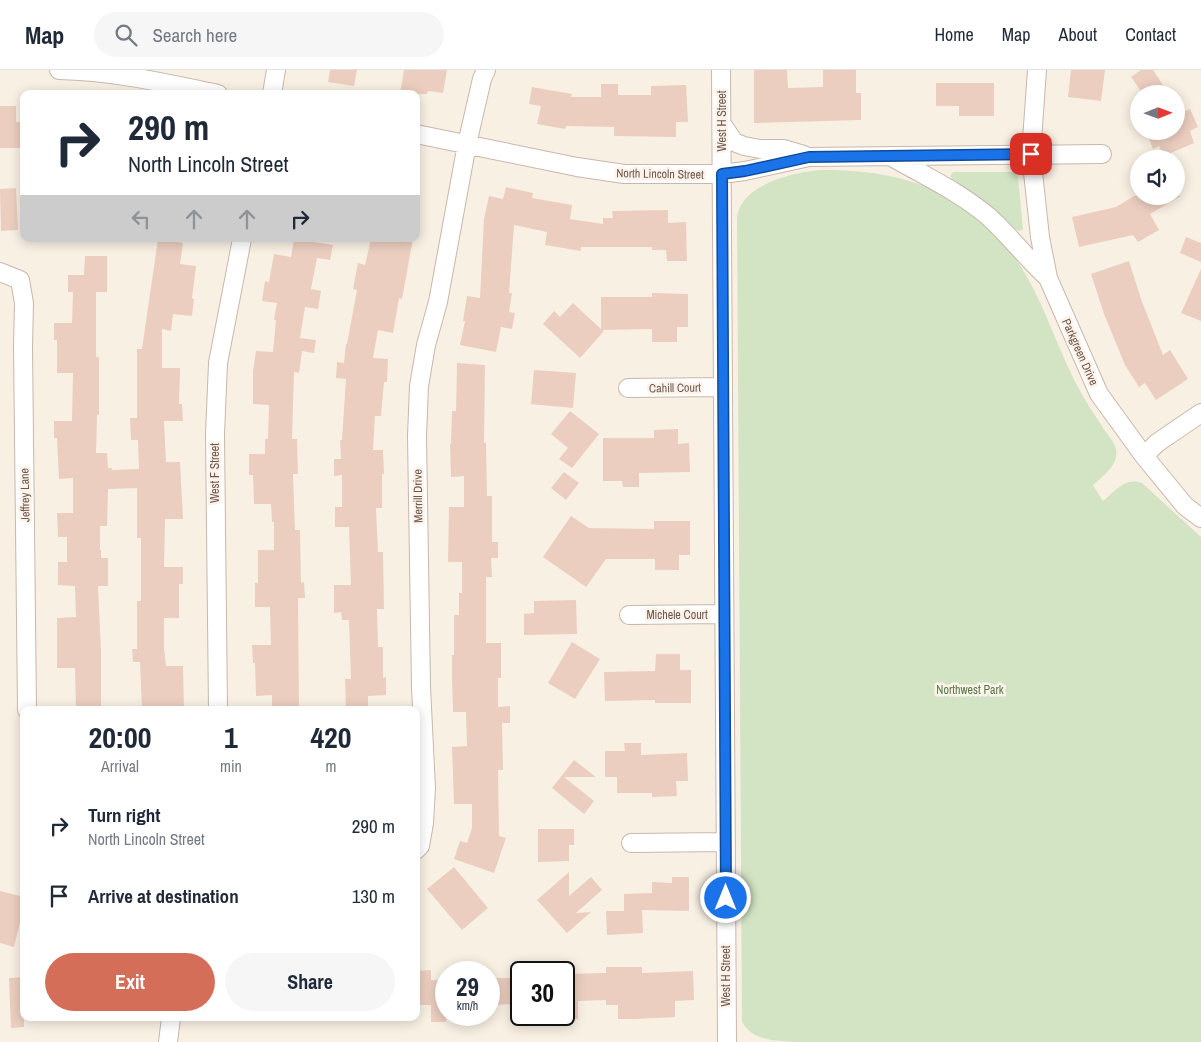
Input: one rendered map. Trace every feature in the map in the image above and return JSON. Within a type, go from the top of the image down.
[{"type":"street","points":[[59,70],[88,70],[197,90]]},
{"type":"street","points":[[273,90],[276,70]]},
{"type":"street","name":"Merrill Drive","points":[[420,846],[424,823],[426,788],[420,687],[417,436],[419,386],[426,345],[438,302],[467,144],[482,79],[486,70]]},
{"type":"street","name":"West H Street","points":[[721,70],[726,1042]]},
{"type":"street","points":[[1031,154],[1037,70]]},
{"type":"street","points":[[722,124],[734,142],[744,146],[760,149],[784,149],[809,157]]},
{"type":"street","name":"North Lincoln Street","points":[[420,135],[603,172],[673,175],[722,174],[745,171],[809,157],[1102,154]]},
{"type":"street","name":"Parkgreen Drive","points":[[1031,154],[1040,237],[1048,278],[1099,394],[1144,456],[1185,506],[1201,518]]},
{"type":"street","points":[[890,156],[980,210],[1048,278]]},
{"type":"street","name":"West F Street","points":[[218,706],[215,443],[218,363],[241,242]]},
{"type":"street","name":"Jeffrey Lane","points":[[0,272],[20,280],[24,303],[27,706]]},
{"type":"street","name":"Cahill Court","points":[[628,388],[722,387]]},
{"type":"street","points":[[1144,456],[1157,443],[1201,413]]},
{"type":"street","name":"Michele Court","points":[[630,615],[724,614]]},
{"type":"street","points":[[631,843],[726,842]]},
{"type":"street","points":[[168,1042],[171,1021]]},
{"type":"green space","name":"Northwest Park","points":[[822,170],[886,175],[925,186],[962,206],[980,219],[999,237],[1027,277],[1078,387],[1115,446],[1116,455],[1113,465],[1093,485],[1103,501],[1125,483],[1142,483],[1201,537],[1201,1042],[798,1042],[759,1037],[747,1029],[742,1022],[737,218],[740,206],[758,188],[784,177]]},
{"type":"green space","points":[[953,172],[1011,172],[1016,174],[1018,177],[1023,229],[1020,231],[1016,230],[987,203],[952,180],[950,176]]},
{"type":"building","points":[[330,70],[357,70],[354,86],[328,82]]},
{"type":"building","points":[[404,70],[447,70],[443,93],[428,91],[427,94],[420,94],[420,90],[401,90]]},
{"type":"building","points":[[754,70],[787,70],[788,88],[823,87],[823,70],[856,70],[856,93],[861,93],[861,120],[754,123]]},
{"type":"building","points":[[1071,70],[1105,70],[1101,101],[1068,97]]},
{"type":"building","points":[[1141,70],[1153,70],[1163,85],[1137,85],[1131,77]]},
{"type":"building","points":[[936,83],[994,83],[994,116],[959,116],[959,106],[936,106]]},
{"type":"building","points":[[601,84],[618,84],[618,95],[651,95],[651,86],[686,85],[688,122],[676,122],[676,137],[614,136],[614,127],[566,126],[565,129],[537,124],[541,106],[529,104],[532,87],[572,94],[571,97],[601,97]]},
{"type":"building","points":[[0,106],[16,106],[16,122],[20,122],[20,148],[0,148]]},
{"type":"building","points":[[1190,109],[1198,127],[1190,131],[1194,143],[1178,150],[1161,150],[1159,146],[1153,149],[1150,140],[1185,140],[1185,111]]},
{"type":"building","points":[[506,187],[533,193],[532,198],[572,205],[570,219],[603,224],[603,218],[613,218],[612,211],[668,210],[668,223],[686,222],[687,261],[667,261],[666,250],[652,250],[652,247],[581,247],[581,251],[545,245],[547,232],[514,225],[509,293],[512,293],[509,312],[515,313],[512,329],[501,327],[496,352],[460,345],[465,321],[463,321],[467,296],[480,298],[484,219],[489,196],[503,199]]},
{"type":"building","points":[[16,188],[18,230],[1,231],[0,189]]},
{"type":"building","points":[[1130,198],[1130,205],[1166,205],[1150,214],[1159,230],[1138,242],[1133,235],[1079,247],[1072,217],[1116,207]]},
{"type":"building","points":[[1186,237],[1201,243],[1201,262],[1180,253]]},
{"type":"building","points":[[158,242],[183,243],[180,264],[196,266],[192,316],[173,314],[171,331],[162,329],[162,368],[180,368],[179,404],[182,404],[183,421],[164,421],[166,462],[180,462],[183,519],[165,519],[164,567],[183,567],[183,584],[179,584],[179,618],[164,618],[164,648],[166,666],[183,666],[184,706],[142,706],[140,662],[133,662],[132,649],[137,649],[137,601],[141,601],[141,538],[137,538],[137,488],[108,489],[107,526],[100,526],[100,550],[101,558],[108,558],[108,586],[98,586],[101,706],[76,706],[75,668],[57,668],[57,618],[76,617],[75,586],[58,585],[58,562],[67,562],[67,537],[58,537],[57,513],[73,513],[73,478],[59,479],[57,438],[54,438],[54,421],[72,421],[73,373],[57,373],[57,340],[54,340],[54,323],[72,323],[73,292],[68,292],[68,275],[84,275],[85,256],[107,256],[107,292],[96,292],[96,357],[99,357],[99,415],[97,415],[96,453],[107,453],[108,468],[112,468],[112,470],[139,469],[138,440],[131,440],[130,418],[137,418],[137,349],[142,349]]},
{"type":"building","points":[[294,242],[314,242],[333,245],[330,260],[317,258],[311,289],[321,291],[318,309],[305,307],[300,338],[316,340],[314,353],[302,351],[299,373],[294,372],[292,439],[297,439],[298,474],[293,474],[295,530],[300,530],[301,583],[304,582],[305,598],[298,598],[299,706],[272,706],[272,695],[256,696],[255,663],[253,663],[252,645],[271,645],[270,607],[255,607],[255,583],[258,583],[258,550],[274,550],[274,522],[272,522],[271,504],[254,504],[253,475],[249,475],[249,454],[265,454],[265,439],[268,439],[269,405],[253,404],[253,372],[256,351],[273,352],[276,320],[274,320],[277,303],[262,301],[265,281],[269,282],[274,254],[291,257]]},
{"type":"building","points":[[370,242],[412,242],[402,299],[399,298],[393,333],[378,330],[373,358],[388,359],[387,382],[384,382],[381,416],[375,416],[373,450],[383,450],[382,508],[376,508],[378,552],[383,552],[384,609],[377,609],[378,647],[383,647],[383,678],[386,677],[386,695],[368,696],[368,706],[346,706],[345,679],[351,679],[349,620],[342,620],[341,612],[334,613],[334,585],[351,585],[349,527],[335,527],[335,507],[342,507],[342,475],[334,476],[334,459],[341,459],[340,440],[342,440],[346,379],[336,378],[337,362],[344,363],[357,290],[353,289],[358,263],[365,265]]},
{"type":"building","points":[[1129,261],[1141,299],[1163,355],[1170,350],[1188,379],[1156,400],[1145,383],[1139,387],[1125,365],[1104,314],[1091,274]]},
{"type":"building","points":[[1201,269],[1201,321],[1181,313]]},
{"type":"building","points":[[652,293],[688,294],[688,327],[677,327],[677,342],[652,342],[652,329],[602,330],[604,331],[580,358],[543,324],[554,311],[560,317],[573,303],[601,329],[601,297],[652,297]]},
{"type":"building","points":[[457,363],[485,365],[484,443],[486,443],[487,496],[492,496],[492,542],[498,542],[498,558],[491,558],[492,577],[486,577],[486,643],[501,643],[501,678],[498,678],[498,707],[510,706],[510,723],[502,723],[503,770],[498,770],[499,836],[506,838],[494,873],[454,859],[460,841],[467,843],[472,828],[472,804],[454,804],[452,747],[467,746],[466,712],[453,712],[452,678],[454,615],[459,615],[459,593],[462,593],[462,562],[448,562],[449,507],[464,507],[464,476],[451,477],[450,444],[452,411],[456,411]]},
{"type":"building","points":[[534,370],[576,373],[573,408],[531,404]]},
{"type":"building","points":[[570,411],[599,434],[572,468],[559,459],[568,448],[551,434]]},
{"type":"building","points":[[678,429],[678,444],[689,443],[690,472],[639,473],[639,487],[623,487],[622,481],[603,481],[603,438],[654,438],[654,430]]},
{"type":"building","points":[[564,472],[579,483],[566,500],[551,488]]},
{"type":"building","points":[[571,516],[589,528],[654,529],[654,521],[690,521],[690,555],[679,555],[679,570],[655,570],[655,559],[606,559],[586,587],[543,557]]},
{"type":"building","points":[[576,600],[577,634],[524,635],[524,614],[534,613],[534,601]]},
{"type":"building","points":[[572,642],[600,659],[575,699],[548,683]]},
{"type":"building","points":[[656,654],[680,654],[680,670],[691,670],[691,703],[655,703],[655,700],[605,701],[604,672],[655,671]]},
{"type":"building","points":[[624,743],[641,743],[641,755],[687,753],[688,781],[676,781],[677,796],[652,797],[652,793],[617,793],[617,777],[605,777],[605,751],[625,751]]},
{"type":"building","points":[[574,760],[596,777],[564,777],[594,801],[584,814],[552,788]]},
{"type":"building","points":[[538,829],[574,829],[574,845],[569,845],[569,861],[538,862]]},
{"type":"building","points":[[454,867],[488,908],[462,930],[427,889]]},
{"type":"building","points":[[569,872],[569,896],[591,877],[602,890],[576,913],[591,912],[567,933],[537,900]]},
{"type":"building","points":[[672,877],[689,877],[689,911],[642,910],[643,933],[607,935],[606,911],[624,911],[624,894],[652,893],[652,882],[672,883]]},
{"type":"building","points":[[0,891],[20,896],[20,922],[14,947],[0,943]]},
{"type":"building","points":[[606,967],[642,967],[642,973],[693,971],[694,1000],[675,1001],[675,1017],[636,1019],[618,1019],[618,1005],[606,1005],[606,1000],[578,1001],[578,1019],[575,1019],[575,974],[606,973]]},
{"type":"building","points":[[431,970],[431,980],[435,980],[435,1022],[431,1022],[431,1005],[420,1005],[420,971]]},
{"type":"building","points":[[20,977],[20,1021],[24,1021],[24,1027],[11,1028],[9,978]]},
{"type":"building","points":[[500,978],[510,978],[510,1004],[500,1005]]},
{"type":"route","points":[[726,898],[722,174],[809,157],[1031,154]]}]
